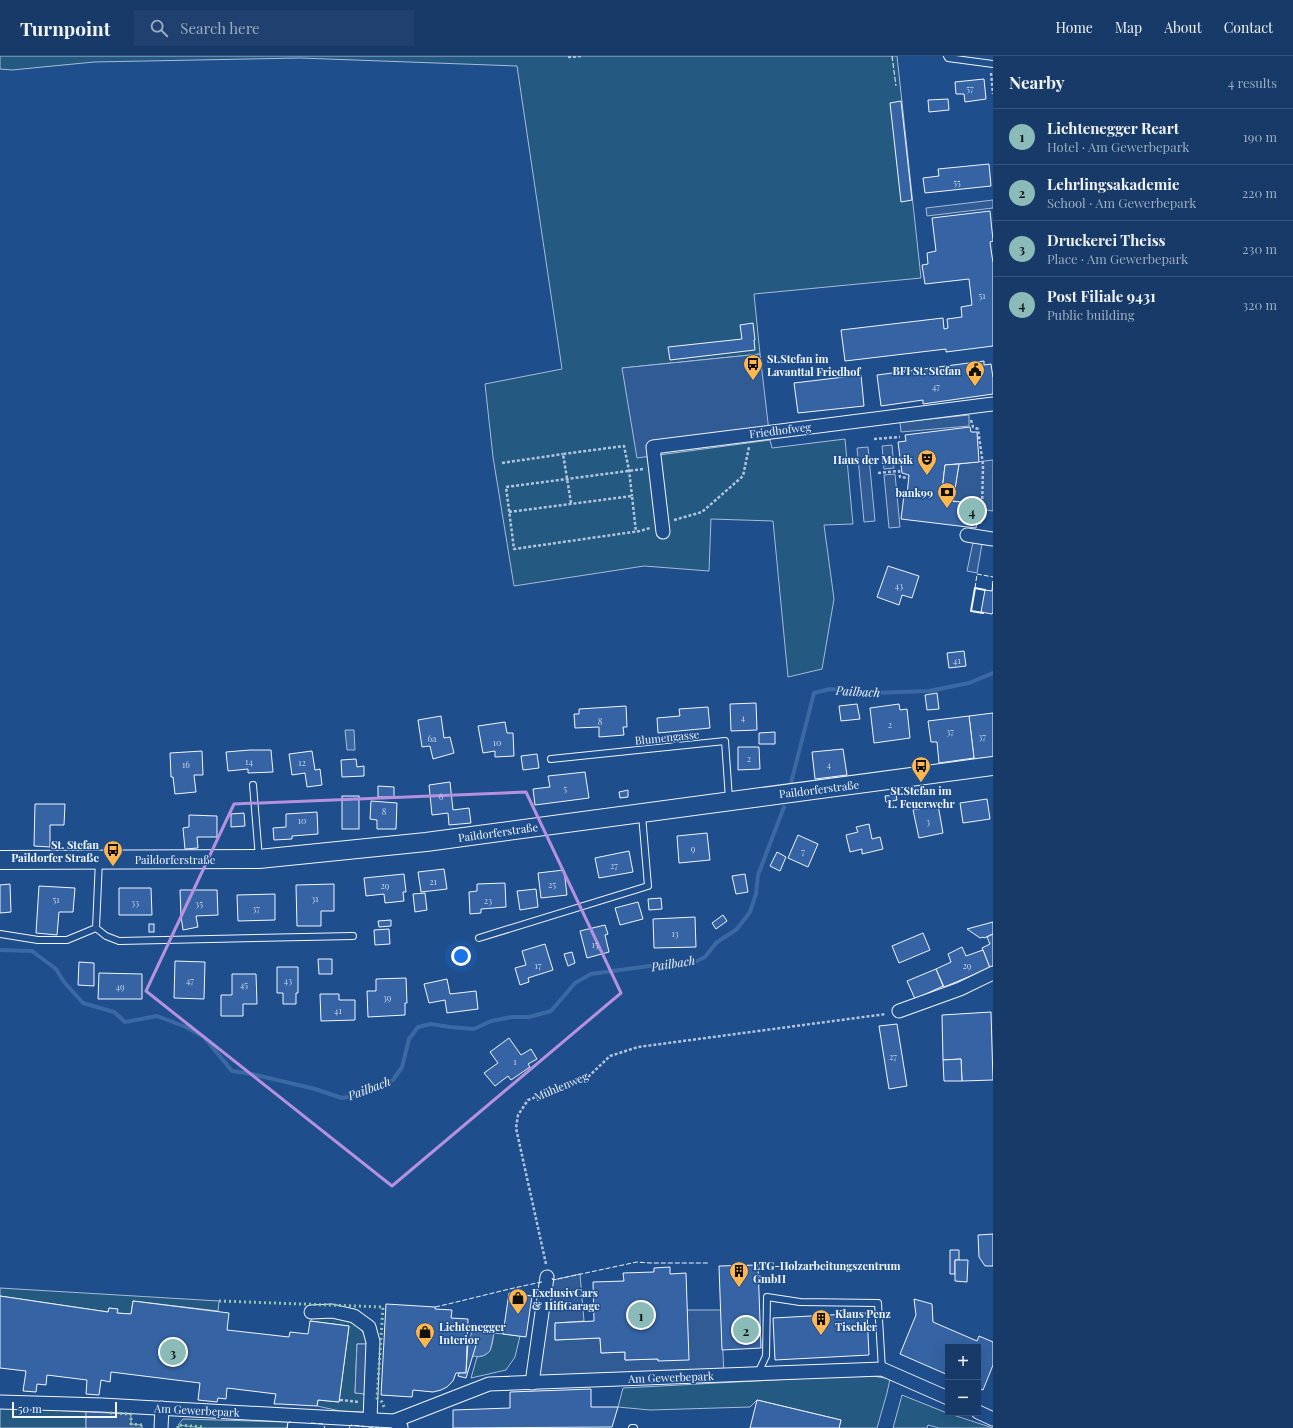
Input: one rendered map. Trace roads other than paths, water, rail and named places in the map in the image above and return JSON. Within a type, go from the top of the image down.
[{"type":"street","name":"Friedhofweg","points":[[662,528],[653,447],[993,404]]},
{"type":"street","points":[[967,535],[993,539]]},
{"type":"street","name":"Paildorferstraße","points":[[0,860],[259,859],[426,842],[993,766]]},
{"type":"street","points":[[899,1011],[960,988],[993,973]]},
{"type":"street","points":[[532,1383],[547,1276]]},
{"type":"street","points":[[311,1312],[332,1311],[354,1316],[369,1327],[373,1342],[370,1420]]},
{"type":"street","name":"Am Gewerbepark","points":[[0,1402],[102,1405],[370,1420],[398,1425],[489,1384],[882,1368],[945,1397]]},
{"type":"street","points":[[161,1428],[162,1408]]},
{"type":"street","points":[[981,1413],[993,1419]]},
{"type":"lane","points":[[947,56],[948,58],[993,64]]},
{"type":"lane","name":"Blumengasse","points":[[551,759],[725,741],[730,801]]},
{"type":"lane","points":[[253,785],[259,859]]},
{"type":"lane","points":[[479,938],[648,886],[642,813]]},
{"type":"lane","points":[[96,928],[99,860]]},
{"type":"lane","points":[[0,934],[38,940],[67,940],[96,928]]},
{"type":"lane","points":[[96,928],[106,936],[119,941],[353,936]]},
{"type":"lane","points":[[758,1373],[766,1356],[767,1297],[800,1302],[878,1303],[882,1368]]},
{"type":"waterway","name":"Pailbach","points":[[791,783],[814,693],[830,689],[872,693],[929,691],[969,683],[993,673]]},
{"type":"waterway","name":"Pailbach","points":[[0,950],[32,951],[56,969],[64,982],[83,1003],[114,1012],[125,1022],[157,1016],[186,1027],[204,1037],[232,1071],[252,1074],[315,1089],[342,1098],[355,1096],[375,1089],[393,1080],[402,1067],[409,1039],[418,1027],[431,1024],[474,1029],[491,1021],[512,1017],[529,1017],[551,1011],[575,983],[591,974],[649,966],[693,963],[705,957],[716,943],[737,929],[750,912],[756,894],[758,875],[784,807]]},
{"type":"place","name":"St.Stefan im Lavanttal Friedhof","points":[[753,381]]},
{"type":"place","name":"BFI St. Stefan","points":[[975,387]]},
{"type":"place","name":"Haus der Musik","points":[[927,476]]},
{"type":"place","name":"bank99","points":[[947,509]]},
{"type":"place","name":"Post Filiale 9431","points":[[972,511]]},
{"type":"place","name":"St.Stefan im L. Feuerwehr","points":[[921,783]]},
{"type":"place","name":"St. Stefan Paildorfer Straße","points":[[113,867]]},
{"type":"place","name":"LTG-Holzarbeitungszentrum GmbH","points":[[739,1288]]},
{"type":"place","name":"ExclusivCars & HifiGarage","points":[[518,1315]]},
{"type":"place","name":"Lichtenegger Reart","points":[[641,1315]]},
{"type":"place","name":"Lehrlingsakademie","points":[[746,1330]]},
{"type":"place","name":"Klaus Penz Tischler","points":[[821,1336]]},
{"type":"place","name":"Lichtenegger Interior","points":[[425,1349]]},
{"type":"place","name":"Druckerei Theiss","points":[[173,1352]]}]
